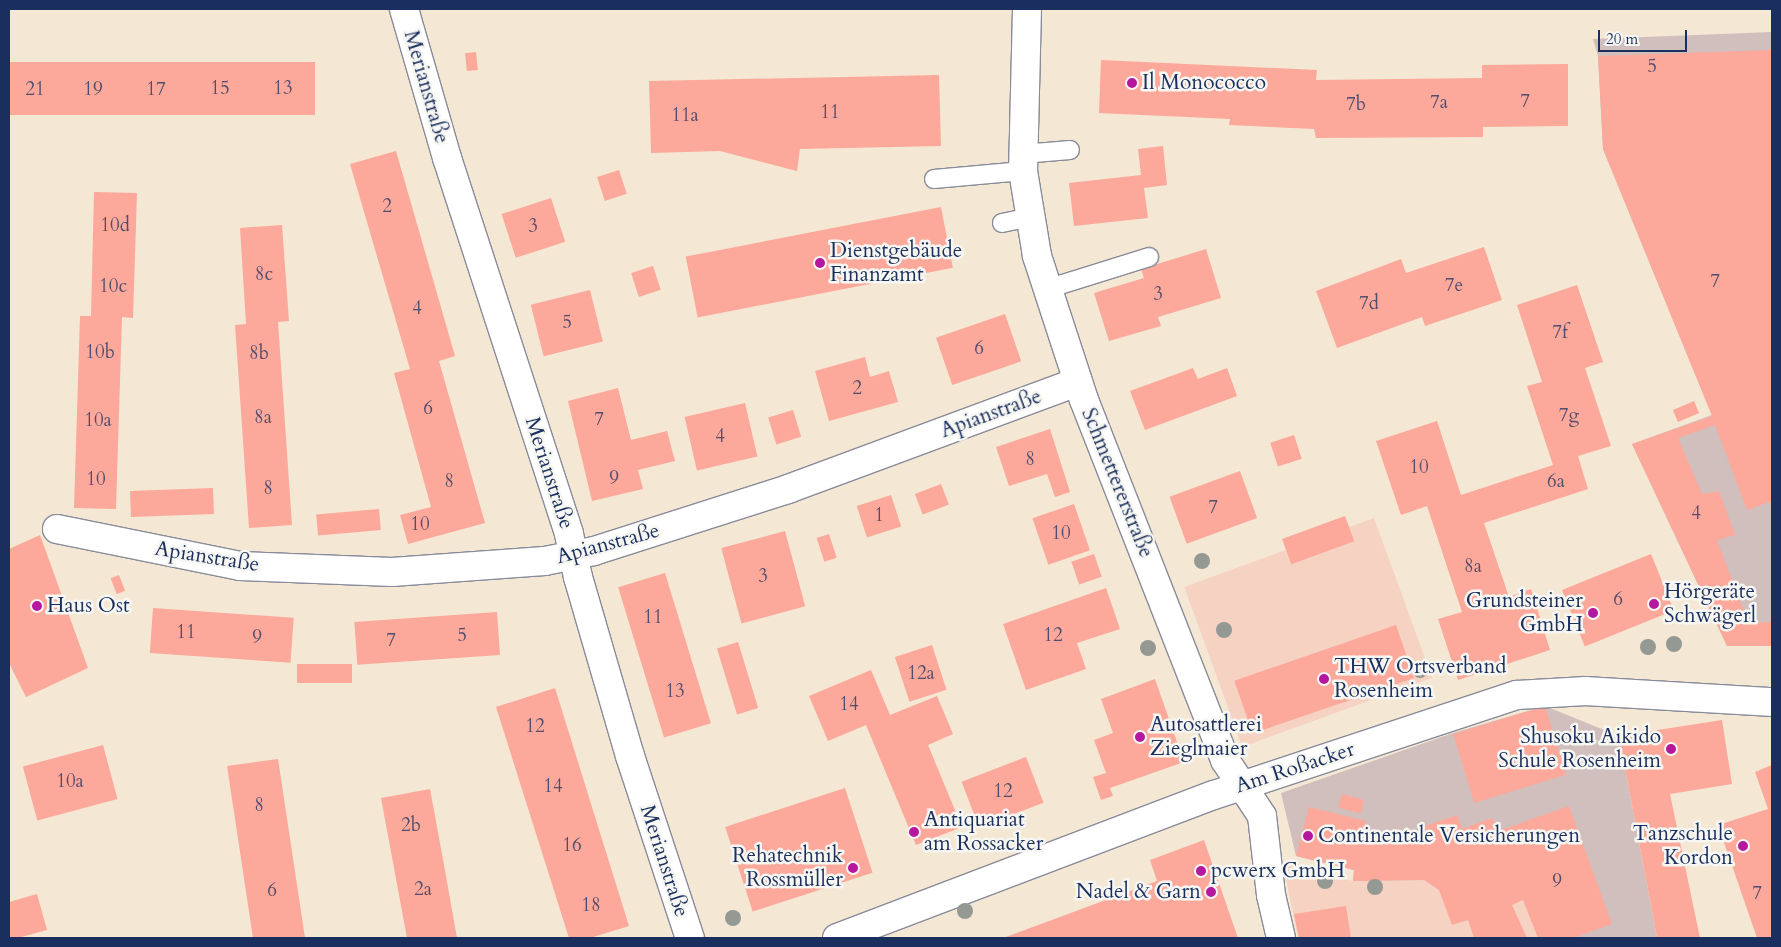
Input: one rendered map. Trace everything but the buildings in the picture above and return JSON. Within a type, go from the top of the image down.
[{"type":"street","name":"Merianstraße","points":[[404,9],[447,158],[566,525],[630,756],[690,938]]},
{"type":"street","name":"Schmettererstraße","points":[[1027,9],[1023,163],[1037,256],[1078,382],[1225,760],[1262,816],[1272,895],[1281,938]]},
{"type":"street","name":"Apianstraße","points":[[57,529],[240,566],[392,572],[545,561],[574,557],[788,489],[1078,382]]},
{"type":"street","name":"Am Roßacker","points":[[837,938],[1242,786],[1517,695],[1586,691],[1772,702]]},
{"type":"lane","points":[[934,179],[1023,163],[1070,150]]},
{"type":"lane","points":[[1002,223],[1030,217]]},
{"type":"lane","points":[[1047,288],[1149,257]]},
{"type":"shaded area","points":[[1772,32],[1772,646],[1727,646],[1632,444],[1712,415],[1603,149],[1598,56],[1593,39]]},
{"type":"shaded area","points":[[1374,518],[1432,678],[1242,747],[1184,587]]},
{"type":"shaded area","points":[[1545,706],[1619,736],[1657,938],[1538,938],[1510,865],[1439,890],[1424,880],[1353,881],[1354,870],[1296,856],[1281,793],[1453,733]]},
{"type":"shaded area","points":[[1283,864],[1353,881],[1424,880],[1439,890],[1511,865],[1538,938],[1298,938]]},
{"type":"place","name":"Il Monococco","points":[[1132,83]]},
{"type":"place","name":"Dienstgebäude Finanzamt","points":[[820,263]]},
{"type":"place","name":"Hörgeräte Schwägerl","points":[[1654,604]]},
{"type":"place","name":"Haus Ost","points":[[37,606]]},
{"type":"place","name":"Grundsteiner GmbH","points":[[1593,613]]},
{"type":"place","name":"THW Ortsverband Rosenheim","points":[[1324,679]]},
{"type":"place","name":"Autosattlerei Zieglmaier","points":[[1140,737]]},
{"type":"place","name":"Shusoku Aikido Schule Rosenheim","points":[[1671,749]]},
{"type":"place","name":"Antiquariat am Rossacker","points":[[914,832]]},
{"type":"place","name":"Continentale Versicherungen","points":[[1308,836]]},
{"type":"place","name":"Tanzschule Kordon","points":[[1743,846]]},
{"type":"place","name":"Rehatechnik Rossmüller","points":[[853,868]]},
{"type":"place","name":"pcwerx GmbH","points":[[1201,871]]},
{"type":"place","name":"Nadel & Garn","points":[[1211,892]]}]
